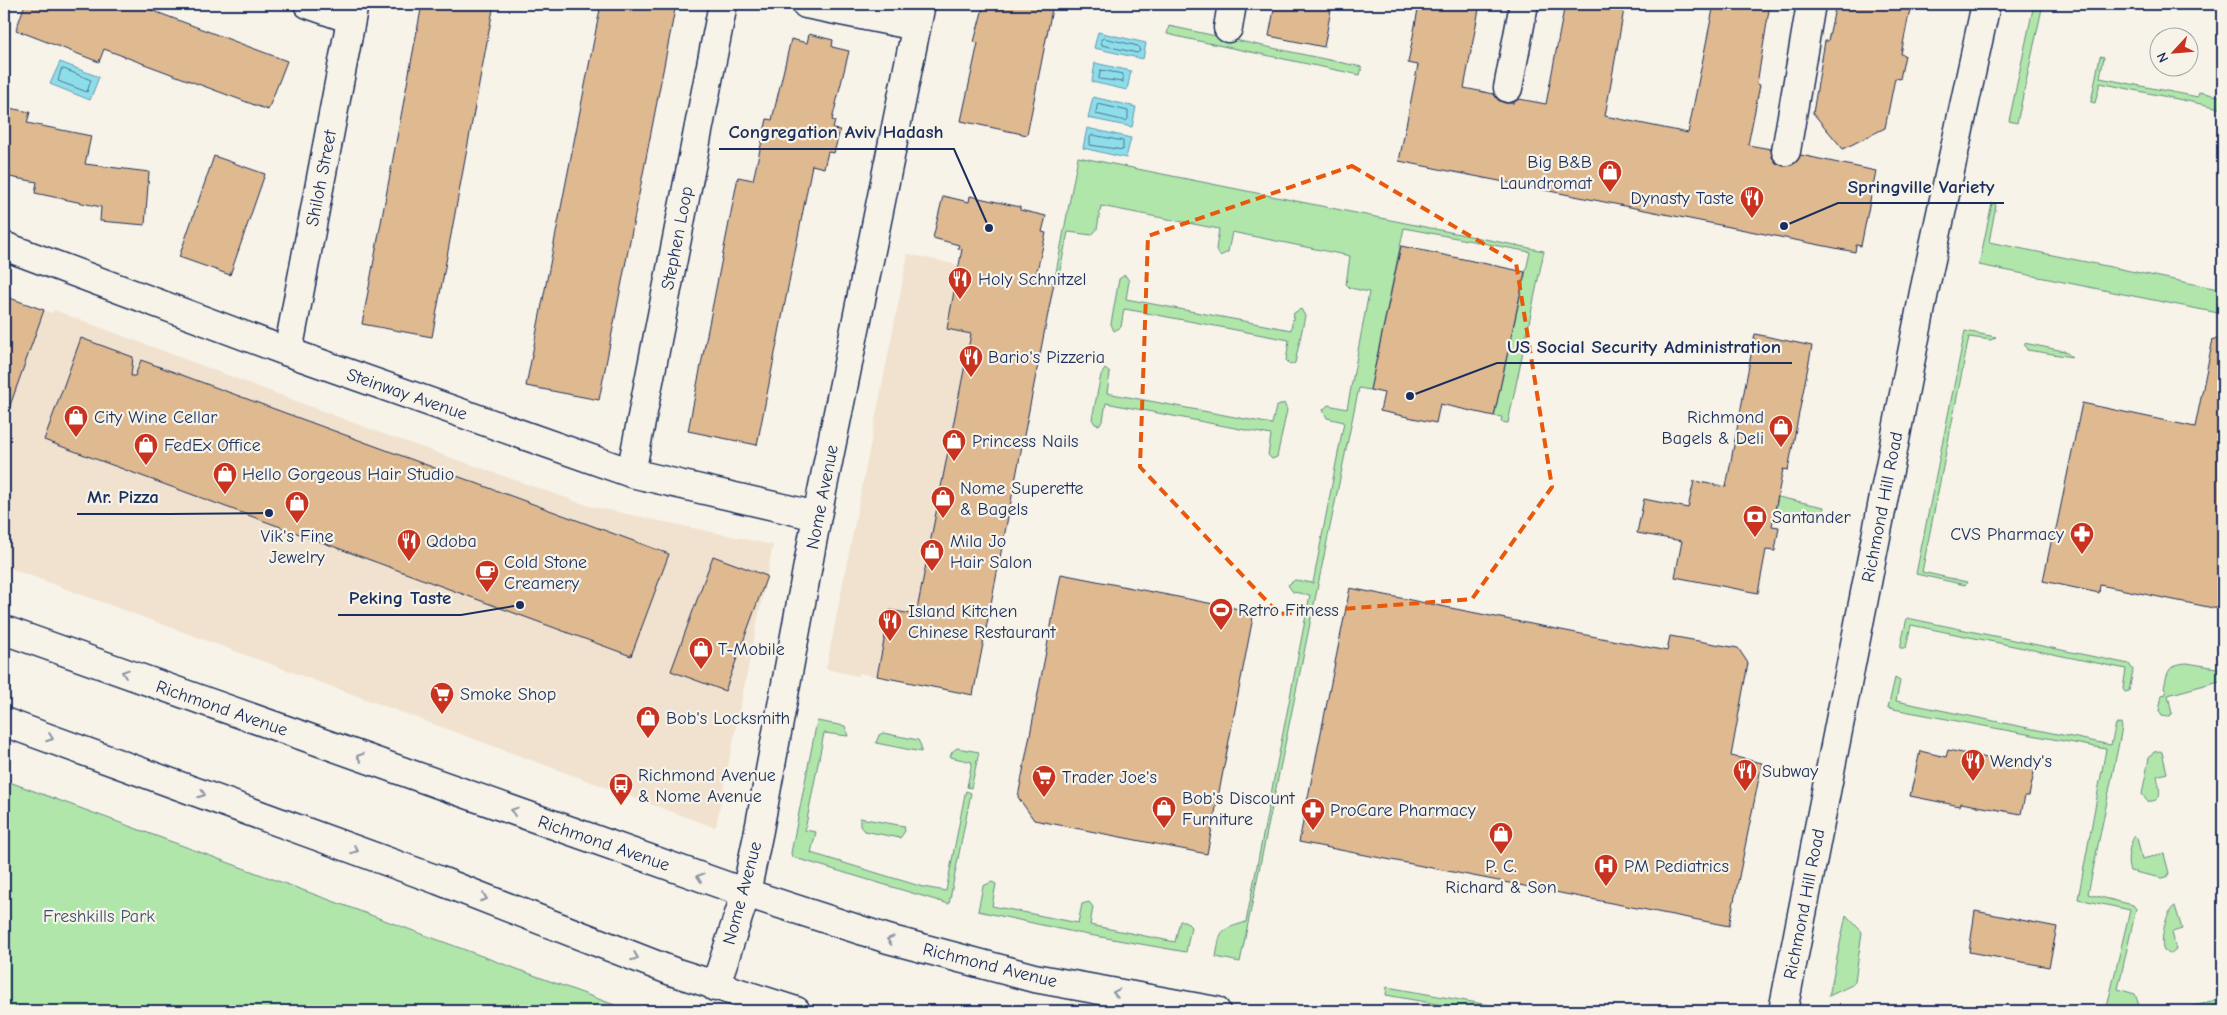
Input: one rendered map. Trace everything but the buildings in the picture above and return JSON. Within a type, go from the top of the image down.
[{"type":"street","points":[[308,4],[353,11]]},
{"type":"street","name":"Stephen Loop","points":[[631,473],[723,4]]},
{"type":"street","points":[[806,4],[918,15]]},
{"type":"street","points":[[1508,88],[1524,4]]},
{"type":"street","points":[[1786,151],[1811,4]]},
{"type":"street","name":"Richmond Hill Road","points":[[1783,1011],[1924,292],[1986,4]]},
{"type":"street","name":"Shiloh Street","points":[[288,352],[353,11]]},
{"type":"street","name":"Nome Avenue","points":[[715,987],[746,893],[818,516],[918,15]]},
{"type":"street","name":"Steinway Avenue","points":[[4,246],[288,352],[631,473],[818,516]]},
{"type":"street","name":"Richmond Avenue","points":[[4,630],[746,893],[888,939],[1034,978],[1216,1011]]},
{"type":"street","points":[[4,722],[429,877],[715,987],[796,1011]]},
{"type":"highlighted area","points":[[1352,166],[1516,263],[1552,487],[1472,599],[1279,614],[1140,467],[1148,236]]},
{"type":"shaded area","points":[[908,254],[959,265],[1020,456],[973,695],[859,673],[858,676],[826,669]]},
{"type":"shaded area","points":[[4,296],[52,313],[54,310],[378,432],[589,506],[773,545],[716,826],[713,827],[4,566]]},
{"type":"green space","points":[[2034,4],[2043,4],[2017,123],[2009,121]]},
{"type":"green space","points":[[1169,26],[1362,67],[1360,75],[1189,39],[1167,34]]},
{"type":"green space","points":[[2100,56],[2104,57],[2100,78],[2198,97],[2199,92],[2223,97],[2223,109],[2100,83],[2095,103],[2091,102]]},
{"type":"green space","points":[[2223,109],[2223,131],[2219,130]]},
{"type":"green space","points":[[1078,157],[1544,251],[1508,423],[1501,422],[1502,417],[1494,416],[1530,252],[1404,228],[1370,390],[1359,388],[1240,962],[1216,957],[1219,941],[1222,932],[1230,927],[1246,922],[1310,595],[1293,592],[1288,585],[1295,580],[1313,583],[1344,422],[1327,418],[1323,410],[1328,405],[1347,409],[1369,292],[1350,288],[1346,284],[1350,256],[1232,232],[1228,252],[1220,256],[1216,249],[1219,229],[1101,206],[1097,229],[1092,235],[1068,232],[1057,284],[1054,283]]},
{"type":"green space","points":[[1992,203],[1996,205],[1989,242],[2223,290],[2223,314],[1979,265]]},
{"type":"green space","points":[[1125,275],[1129,281],[1126,299],[1291,330],[1294,313],[1301,309],[1305,316],[1295,363],[1290,365],[1286,361],[1289,340],[1136,311],[1124,309],[1121,327],[1114,331],[1111,324],[1119,279]]},
{"type":"green space","points":[[1965,331],[1996,337],[1991,340],[1969,337],[1922,572],[1967,582],[1965,585],[1916,574]]},
{"type":"green space","points":[[2024,343],[2064,351],[2072,357],[2027,350]]},
{"type":"green space","points":[[1105,369],[1110,373],[1107,393],[1272,424],[1276,407],[1284,403],[1287,410],[1277,457],[1272,459],[1268,455],[1271,435],[1106,403],[1103,420],[1099,425],[1095,424],[1092,419],[1101,375]]},
{"type":"green space","points":[[1778,497],[1824,507],[1823,511],[1781,516],[1775,513]]},
{"type":"green space","points":[[1907,618],[2129,664],[2133,670],[2129,691],[2125,692],[2123,689],[2126,669],[1911,625],[1906,648],[1900,648]]},
{"type":"green space","points":[[2187,663],[2223,669],[2223,680],[2168,695],[2172,714],[2167,717],[2162,716],[2159,711],[2162,694],[2165,695],[2167,690],[2164,689],[2166,678],[2172,667]]},
{"type":"green space","points":[[1895,678],[1900,681],[1896,701],[2111,745],[2116,724],[2121,723],[2122,728],[2088,894],[2133,905],[2136,909],[2118,989],[2135,994],[2141,1011],[2106,1011],[2130,910],[2078,899],[2106,749],[1888,708]]},
{"type":"green space","points":[[817,721],[845,726],[848,736],[824,733],[805,830],[816,832],[811,853],[923,887],[946,891],[965,794],[966,791],[971,793],[949,904],[792,857],[791,853]]},
{"type":"green space","points":[[883,733],[918,740],[921,752],[876,743],[879,735]]},
{"type":"green space","points":[[957,748],[979,752],[971,788],[967,787],[972,762],[950,757]]},
{"type":"green space","points":[[2154,752],[2162,752],[2167,773],[2157,776],[2159,797],[2153,801],[2147,801],[2142,794],[2149,758]]},
{"type":"green space","name":"Freshkills Park","points":[[4,780],[631,1011],[4,1011]]},
{"type":"green space","points":[[860,818],[904,826],[905,831],[900,838],[864,831],[860,826]]},
{"type":"green space","points":[[2135,836],[2142,859],[2164,854],[2169,873],[2167,877],[2162,878],[2130,871],[2128,863],[2129,853]]},
{"type":"green space","points":[[992,882],[996,884],[992,906],[1078,923],[1082,904],[1089,902],[1093,907],[1090,925],[1175,942],[1180,921],[1185,921],[1191,927],[1186,952],[1078,933],[978,911],[983,886]]},
{"type":"green space","points":[[2175,906],[2182,929],[2172,932],[2176,949],[2170,954],[2164,951],[2162,941],[2166,920]]},
{"type":"green space","points":[[1846,915],[1862,932],[1855,981],[1852,985],[1829,996]]},
{"type":"green space","points":[[1387,987],[1526,1011],[1476,1011],[1386,995]]},
{"type":"green space","points":[[2223,999],[2223,1004],[2192,1011],[2173,1011]]},
{"type":"water","points":[[1098,32],[1146,43],[1143,59],[1094,48]]},
{"type":"water","points":[[60,62],[99,77],[90,100],[50,84]]},
{"type":"water","points":[[1095,63],[1131,71],[1127,90],[1092,82]]},
{"type":"water","points":[[1093,97],[1136,107],[1132,127],[1088,118]]},
{"type":"water","points":[[1087,128],[1131,138],[1126,158],[1083,148]]},
{"type":"place","name":"Big B&B Laundromat","points":[[1610,193]]},
{"type":"place","name":"Dynasty Taste","points":[[1752,219]]},
{"type":"place","name":"Springville Variety","points":[[1784,226]]},
{"type":"place","name":"Congregation Aviv Hadash","points":[[989,228]]},
{"type":"place","name":"Holy Schnitzel","points":[[960,300]]},
{"type":"place","name":"Bario's Pizzeria","points":[[971,378]]},
{"type":"place","name":"US Social Security Administration","points":[[1410,396]]},
{"type":"place","name":"City Wine Cellar","points":[[76,438]]},
{"type":"place","name":"Richmond Bagels & Deli","points":[[1781,448]]},
{"type":"place","name":"Princess Nails","points":[[954,462]]},
{"type":"place","name":"FedEx Office","points":[[146,466]]},
{"type":"place","name":"Hello Gorgeous Hair Studio","points":[[225,495]]},
{"type":"place","name":"Mr. Pizza","points":[[269,513]]},
{"type":"place","name":"Nome Superette & Bagels","points":[[943,519]]},
{"type":"place","name":"Vik's Fine Jewelry","points":[[297,524]]},
{"type":"place","name":"Santander","points":[[1755,538]]},
{"type":"place","name":"CVS Pharmacy","points":[[2082,555]]},
{"type":"place","name":"Qdoba","points":[[409,562]]},
{"type":"place","name":"Mila Jo Hair Salon","points":[[932,572]]},
{"type":"place","name":"Cold Stone Creamery","points":[[487,593]]},
{"type":"place","name":"Peking Taste","points":[[520,605]]},
{"type":"place","name":"Retro Fitness","points":[[1221,631]]},
{"type":"place","name":"Island Kitchen Chinese Restaurant","points":[[890,642]]},
{"type":"place","name":"T-Mobile","points":[[701,670]]},
{"type":"place","name":"Smoke Shop","points":[[442,715]]},
{"type":"place","name":"Bob's Locksmith","points":[[648,739]]},
{"type":"place","name":"Wendy's","points":[[1973,782]]},
{"type":"place","name":"Subway","points":[[1745,792]]},
{"type":"place","name":"Trader Joe's","points":[[1044,798]]},
{"type":"place","name":"Richmond Avenue & Nome Avenue","points":[[621,806]]},
{"type":"place","name":"Bob's Discount Furniture","points":[[1164,829]]},
{"type":"place","name":"ProCare Pharmacy","points":[[1313,831]]},
{"type":"place","name":"P. C. Richard & Son","points":[[1501,855]]},
{"type":"place","name":"PM Pediatrics","points":[[1606,887]]}]
